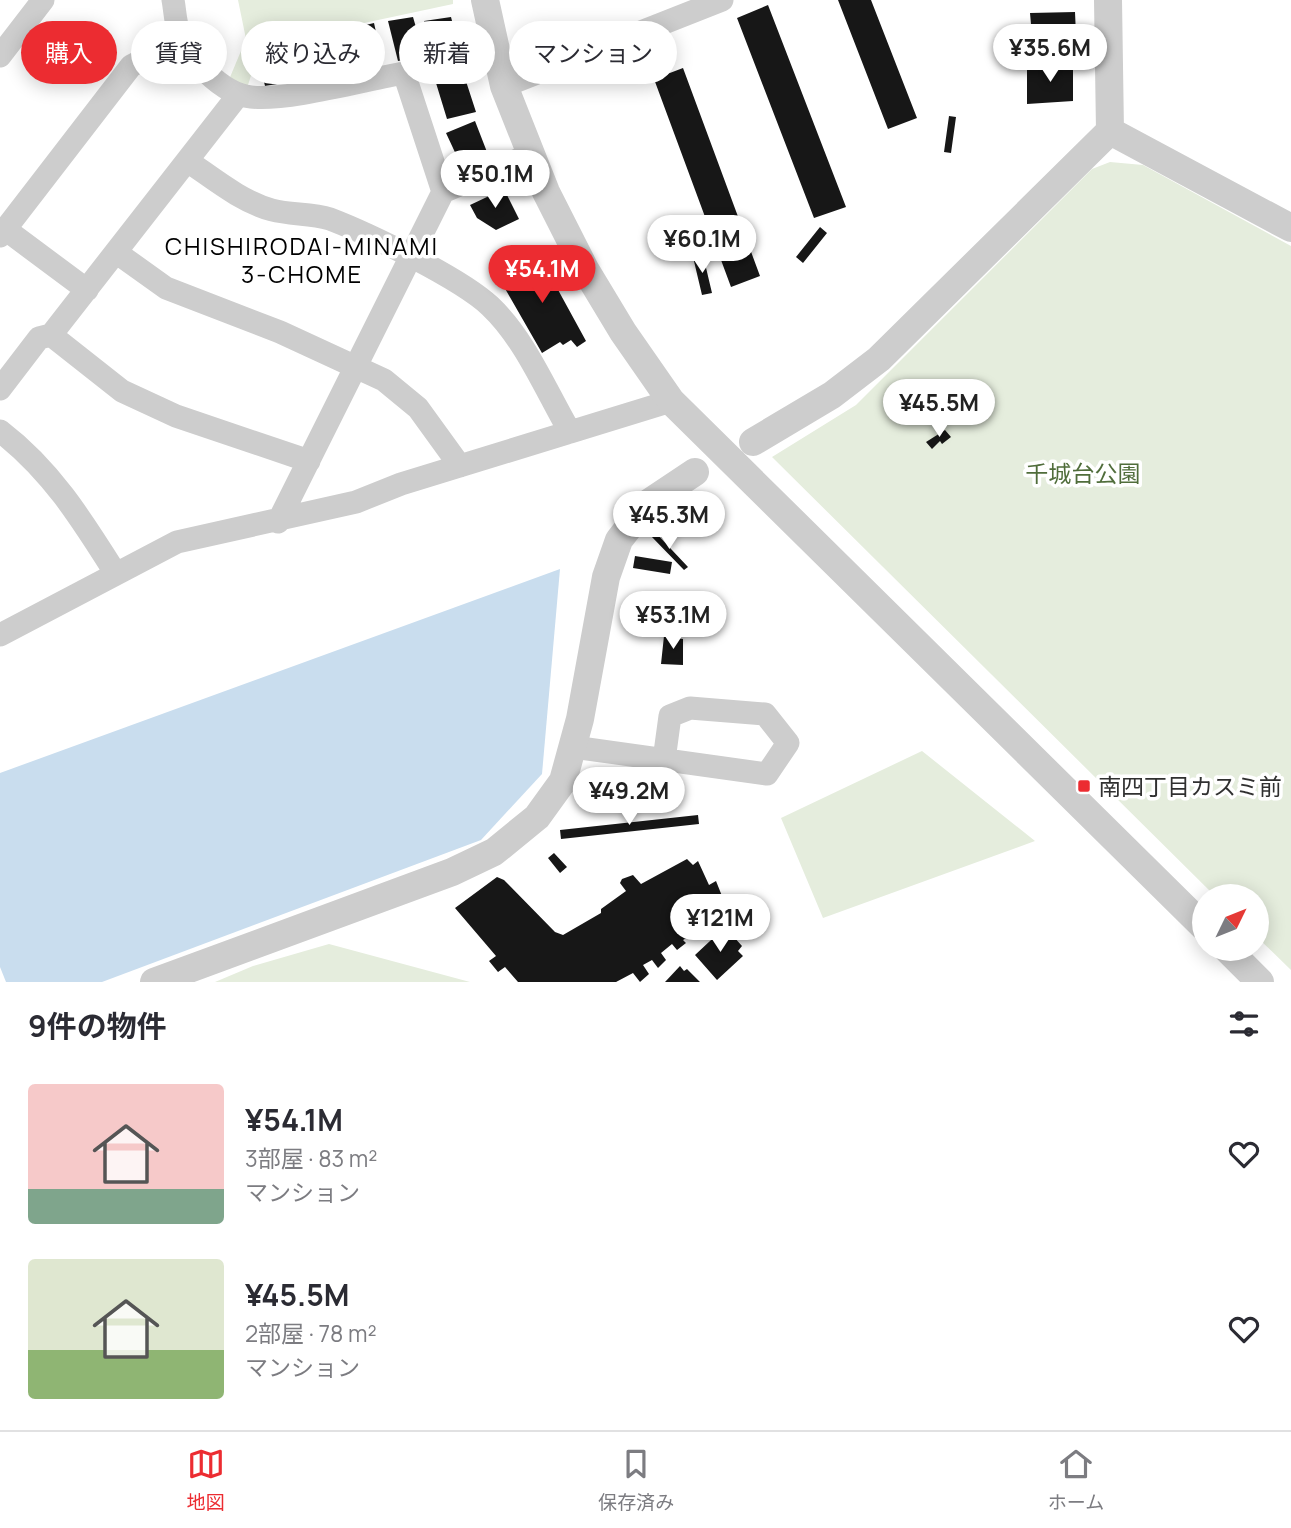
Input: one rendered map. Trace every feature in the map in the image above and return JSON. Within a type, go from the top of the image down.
[{"type":"street","points":[[0,56],[43,0]]},
{"type":"street","points":[[173,0],[178,21]]},
{"type":"street","points":[[485,0],[504,86],[531,154],[585,269],[623,332],[671,401],[1192,915]]},
{"type":"street","points":[[504,86],[722,0]]},
{"type":"street","points":[[753,442],[832,395],[879,359],[1110,131],[1108,0]]},
{"type":"street","points":[[88,290],[3,232],[131,66]]},
{"type":"street","points":[[221,84],[250,97],[279,96],[404,73],[443,192]]},
{"type":"street","points":[[0,389],[39,338],[51,335],[88,290],[239,94]]},
{"type":"street","points":[[1110,131],[1291,228]]},
{"type":"street","points":[[278,522],[443,192],[531,154]]},
{"type":"street","points":[[189,162],[236,194],[272,210],[329,219],[410,257],[471,292],[490,306],[515,338],[570,432]]},
{"type":"street","points":[[117,253],[166,288],[280,332],[384,380],[418,408],[460,466]]},
{"type":"street","points":[[51,335],[133,396],[176,416],[309,461]]},
{"type":"street","points":[[2,629],[177,542],[278,522],[356,502],[460,466],[671,401]]},
{"type":"street","points":[[0,431],[50,476],[71,503],[116,574]]},
{"type":"street","points":[[154,982],[452,872],[494,852],[537,817],[563,781],[606,577],[619,540],[648,504],[695,472]]},
{"type":"street","points":[[572,747],[664,760],[767,774],[788,743],[765,714],[690,708],[670,716],[664,760]]},
{"type":"street","points":[[1239,961],[1260,982]]},
{"type":"green space","points":[[238,0],[453,0],[453,4],[373,21],[242,21]]},
{"type":"green space","points":[[241,51],[241,84],[248,84],[247,88],[228,82]]},
{"type":"green space","name":"千城台公園","points":[[1110,162],[1143,165],[1291,246],[1291,970],[1269,949],[1269,884],[1203,884],[772,457],[856,405],[1092,169]]},
{"type":"green space","points":[[922,751],[1035,841],[823,918],[781,818]]},
{"type":"green space","points":[[329,944],[470,982],[215,982],[253,966]]},
{"type":"water","points":[[560,569],[542,774],[481,840],[102,982],[6,982],[0,967],[0,773]]},
{"type":"building","points":[[838,0],[871,0],[917,118],[888,129]]},
{"type":"building","points":[[768,5],[846,207],[814,218],[737,18]]},
{"type":"building","points":[[1075,12],[1076,35],[1062,35],[1062,58],[1034,59],[1030,13]]},
{"type":"building","points":[[413,17],[414,21],[399,21],[399,61],[398,61],[388,21]]},
{"type":"building","points":[[451,17],[452,21],[424,21]]},
{"type":"building","points":[[1027,66],[1073,66],[1073,101],[1027,104]]},
{"type":"building","points":[[683,68],[760,276],[731,287],[656,84],[677,84],[677,70]]},
{"type":"building","points":[[436,84],[467,84],[476,112],[447,119]]},
{"type":"building","points":[[949,116],[956,117],[951,153],[944,152]]},
{"type":"building","points":[[475,121],[487,152],[460,163],[446,133]]},
{"type":"building","points":[[504,189],[519,219],[496,230],[477,218],[470,205]]},
{"type":"building","points":[[820,227],[827,233],[803,263],[796,257]]},
{"type":"building","points":[[539,255],[586,341],[577,347],[571,340],[563,345],[560,342],[542,353],[499,278]]},
{"type":"building","points":[[703,255],[712,293],[702,295],[693,257]]},
{"type":"building","points":[[945,430],[951,437],[942,444],[940,441],[932,449],[926,442]]},
{"type":"building","points":[[655,532],[688,567],[684,570],[651,536]]},
{"type":"building","points":[[635,556],[672,562],[670,574],[633,568]]},
{"type":"building","points":[[664,636],[683,639],[683,665],[661,664]]},
{"type":"building","points":[[698,815],[699,824],[561,839],[560,830]]},
{"type":"building","points":[[554,853],[567,867],[560,873],[548,858]]},
{"type":"building","points":[[687,859],[693,865],[698,861],[709,885],[716,881],[726,906],[713,912],[719,916],[702,929],[705,931],[699,936],[695,933],[683,940],[686,943],[677,950],[672,944],[661,953],[666,960],[658,968],[652,960],[643,965],[649,974],[640,982],[633,973],[616,982],[518,982],[505,967],[498,972],[489,961],[496,956],[455,908],[497,877],[504,880],[555,932],[563,935],[601,913],[601,909],[626,891],[620,883],[622,879],[633,875],[641,884]]},
{"type":"building","points":[[725,927],[742,946],[738,951],[743,956],[717,980],[695,955]]},
{"type":"building","points":[[680,966],[684,971],[687,969],[700,982],[665,982]]},
{"type":"place","name":"南四丁目カスミ前","points":[[1084,786]]},
{"type":"district","name":"CHISHIRODAI-MINAMI 3-CHOME","points":[[302,259]]}]
